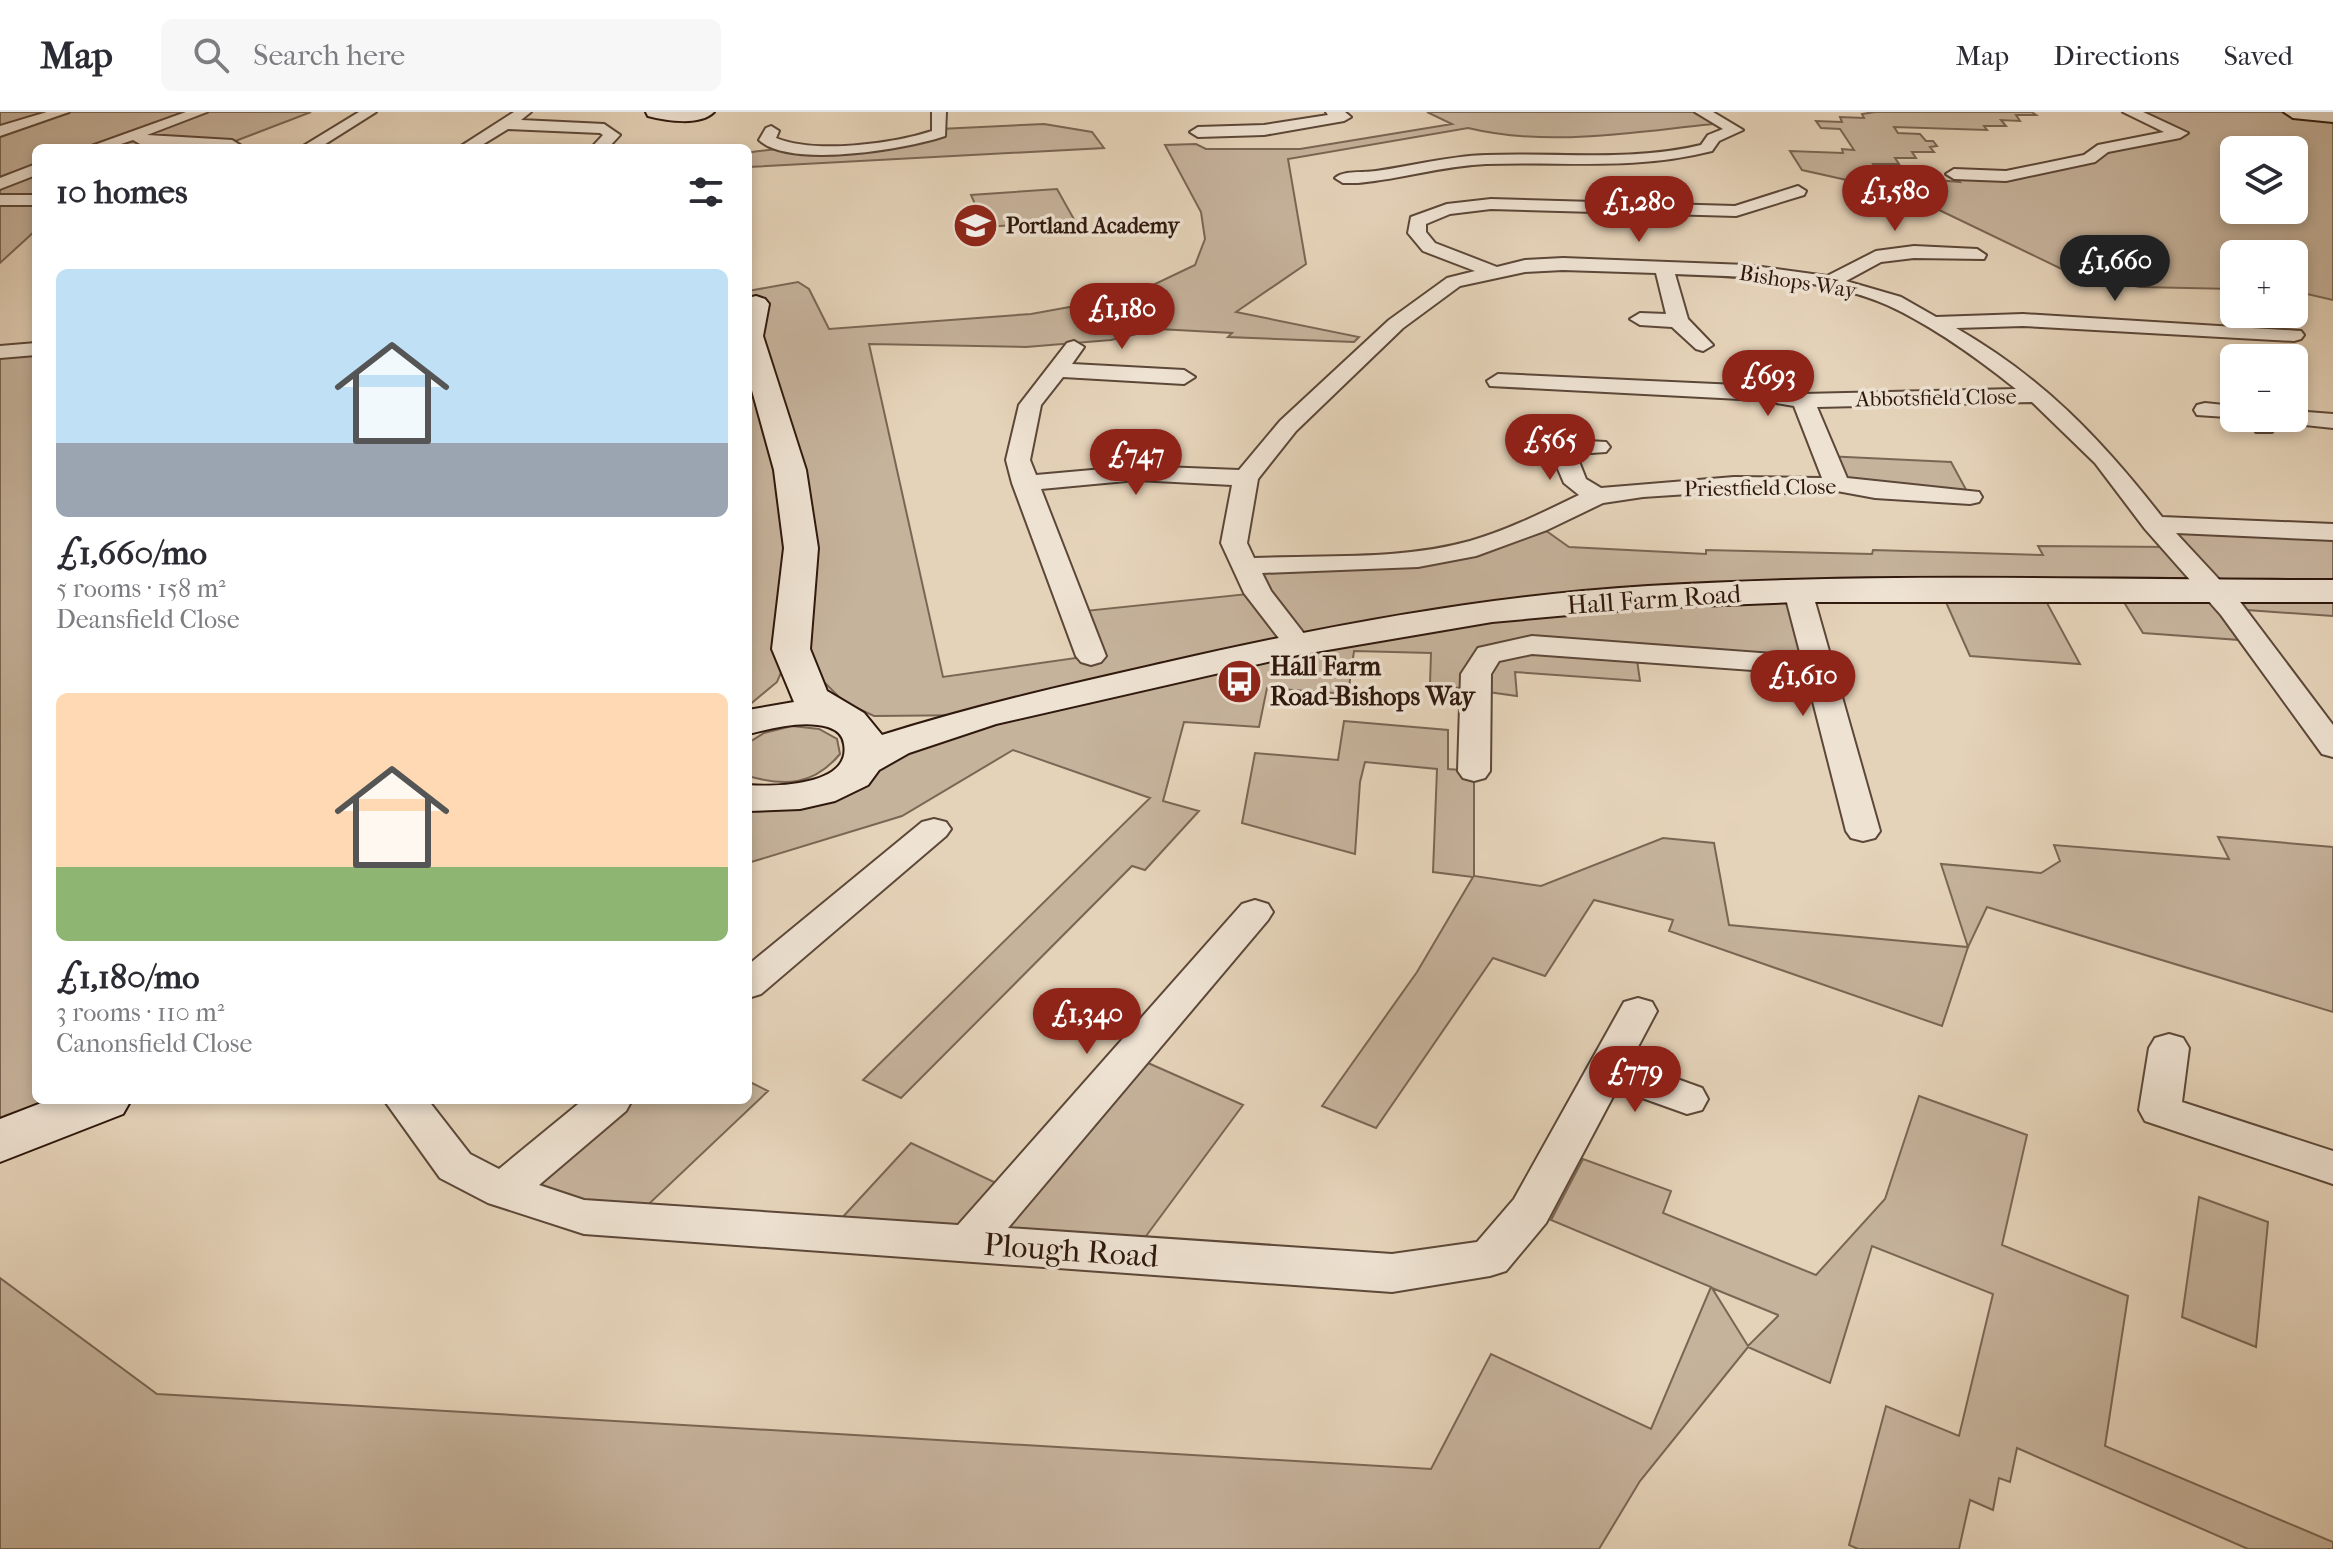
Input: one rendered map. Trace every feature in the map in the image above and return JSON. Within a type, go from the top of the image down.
[{"type":"street","points":[[0,131],[62,112]]},
{"type":"street","points":[[105,144],[200,112]]},
{"type":"street","points":[[315,144],[369,112]]},
{"type":"street","points":[[472,144],[524,112]]},
{"type":"street","points":[[756,151],[773,139],[805,149],[927,139],[940,133],[939,112]]},
{"type":"street","points":[[1343,178],[1373,183],[1455,161],[1526,157],[1623,160],[1680,156],[1707,148],[1713,138],[1735,130],[1702,112]]},
{"type":"street","points":[[1954,174],[2006,176],[2089,159],[2103,148],[2180,133],[2130,112]]},
{"type":"street","points":[[2293,112],[2333,116]]},
{"type":"street","points":[[661,113],[695,120]]},
{"type":"street","points":[[1198,132],[1230,136],[1345,115]]},
{"type":"street","points":[[505,124],[604,129],[612,135],[603,144]]},
{"type":"street","points":[[122,138],[216,144]]},
{"type":"street","points":[[0,184],[32,171]]},
{"type":"street","points":[[1491,271],[1429,247],[1417,233],[1417,221],[1438,213],[1491,204],[1736,211],[1795,197]]},
{"type":"street","points":[[0,200],[32,200]]},
{"type":"street","points":[[1408,205],[1438,213]]},
{"type":"street","points":[[1830,282],[1876,257],[1947,249],[1977,255]]},
{"type":"street","name":"Bishops Way","points":[[1298,644],[1258,593],[1234,543],[1246,478],[1288,426],[1396,324],[1454,282],[1491,271],[1563,264],[1747,271],[1830,282],[1894,301],[1989,356],[2038,395],[2103,458],[2154,524],[2231,609],[2333,747]]},
{"type":"street","points":[[1664,268],[1678,321],[1703,345]]},
{"type":"street","points":[[1640,319],[1678,321]]},
{"type":"street","points":[[1935,323],[2023,320],[2261,327],[2294,335]]},
{"type":"street","points":[[752,322],[790,470],[801,548],[791,649],[810,697],[856,728],[864,738],[866,750],[862,763]]},
{"type":"street","points":[[1074,347],[1030,405],[1018,460],[1024,483],[1091,656]]},
{"type":"street","points":[[0,352],[32,349]]},
{"type":"street","points":[[1057,370],[1184,377]]},
{"type":"street","name":"Abbotsfield Close","points":[[1498,381],[1570,390],[1759,393],[1803,401],[2038,395]]},
{"type":"street","points":[[1803,401],[1837,484]]},
{"type":"street","points":[[2205,410],[2220,412]]},
{"type":"street","points":[[2308,419],[2333,421]]},
{"type":"street","points":[[1597,496],[1576,483],[1556,437],[1598,447]]},
{"type":"street","points":[[1024,483],[1137,473],[1246,478]]},
{"type":"street","name":"Priestfield Close","points":[[1244,566],[1418,559],[1476,548],[1538,525],[1597,496],[1734,484],[1807,487],[1837,484],[1875,491],[1970,497]]},
{"type":"street","points":[[2154,524],[2333,532]]},
{"type":"street","points":[[1798,591],[1863,831]]},
{"type":"street","name":"Hall Farm Road","points":[[799,798],[838,784],[862,763],[895,744],[985,715],[1298,644],[1492,611],[1647,597],[1798,591],[2333,591]]},
{"type":"street","points":[[1474,771],[1476,674],[1488,654],[1532,645],[1817,666]]},
{"type":"street","points":[[752,705],[791,649]]},
{"type":"street","name":"Hall Farm Road","points":[[752,721],[794,712],[840,719],[985,715]]},
{"type":"street","points":[[752,799],[770,801],[799,798]]},
{"type":"street","points":[[752,812],[799,798]]},
{"type":"street","points":[[752,982],[934,829]]},
{"type":"street","points":[[969,1243],[1255,912]]},
{"type":"street","name":"Plough Road","points":[[408,1104],[455,1166],[503,1191],[584,1217],[1392,1273],[1490,1258],[1530,1211],[1638,1011]]},
{"type":"street","points":[[2169,1048],[2160,1110],[2333,1168]]},
{"type":"street","points":[[1606,1069],[1687,1099]]},
{"type":"street","points":[[0,1141],[94,1104]]},
{"type":"street","points":[[503,1191],[606,1104]]},
{"type":"shaded area","points":[[0,112],[311,112],[227,144],[32,144],[32,234],[0,263]]},
{"type":"shaded area","points":[[1427,112],[1702,112],[1723,123],[1563,137],[1499,134],[1468,128],[1288,159],[1306,264],[1236,312],[1359,337],[1354,342],[1228,337],[1232,333],[1158,329],[1111,340],[1026,347],[869,344],[943,677],[1090,656],[1075,612],[1258,593],[1244,566],[1418,559],[1538,525],[1569,547],[1706,554],[1706,550],[1872,554],[1873,550],[2043,555],[2038,546],[2174,547],[2154,524],[2333,532],[2333,616],[2232,609],[2254,641],[2143,633],[2117,591],[2041,592],[2080,664],[1970,656],[1941,591],[1798,591],[1817,666],[1636,653],[1640,681],[1515,672],[1517,696],[1430,684],[1431,653],[1354,651],[1348,694],[1267,688],[1259,727],[1184,722],[1163,801],[1199,811],[1145,870],[1132,866],[901,1098],[863,1080],[1150,798],[1013,750],[902,816],[752,862],[752,808],[981,715],[874,716],[844,702],[791,649],[777,682],[752,703],[752,290],[798,282],[809,289],[829,329],[1031,314],[1130,296],[1195,265],[1205,239],[1201,212],[1165,145],[1196,144],[1206,149],[1300,149],[1452,124]]},
{"type":"shaded area","points":[[1875,112],[2032,112],[2036,115],[2016,115],[2020,121],[2001,120],[2006,126],[1984,126],[1987,130],[1894,127],[1898,133],[1920,134],[1926,141],[1933,141],[1937,146],[1930,147],[1934,152],[1912,152],[1916,158],[1895,158],[1899,164],[1873,164],[1880,175],[1960,182],[1954,174],[2006,176],[2089,159],[2103,148],[2170,135],[2130,112],[2333,112],[2333,300],[2308,294],[2308,240],[2220,240],[2220,289],[2140,287],[2072,274],[1935,208],[1887,189],[1802,170],[1790,151],[1843,153],[1842,149],[1854,150],[1840,129],[1821,128],[1816,121],[1842,122],[1840,117],[1864,118],[1862,114]]},
{"type":"shaded area","points":[[1044,124],[1092,132],[1104,148],[752,167],[752,152],[901,144],[939,129]]},
{"type":"shaded area","points":[[1057,189],[1075,221],[985,227],[971,195]]},
{"type":"shaded area","points":[[32,345],[32,1104],[94,1104],[0,1141],[0,346]]},
{"type":"shaded area","points":[[1825,456],[1951,462],[1970,497],[1837,484]]},
{"type":"shaded area","points":[[1344,721],[1448,730],[1448,769],[1474,771],[1474,876],[1541,886],[1663,838],[1714,843],[1729,925],[1968,947],[1942,1026],[1669,931],[1673,920],[1594,900],[1545,976],[1493,958],[1376,1128],[1322,1106],[1417,972],[1473,877],[1433,872],[1437,769],[1365,762],[1360,782],[1355,854],[1242,823],[1255,753],[1338,760]]},
{"type":"shaded area","points":[[792,726],[819,729],[837,739],[840,754],[820,772],[798,781],[775,782],[752,777],[752,740],[764,733]]},
{"type":"shaded area","points":[[2218,837],[2333,847],[2333,1012],[1987,907],[1968,947],[1941,864],[2041,873],[2060,861],[2054,845],[2229,859]]},
{"type":"shaded area","points":[[1130,1055],[1243,1105],[1132,1255],[828,1233],[911,1143],[1013,1191]]},
{"type":"shaded area","points":[[752,1083],[768,1091],[632,1220],[503,1191],[606,1104],[752,1104]]},
{"type":"shaded area","points":[[1919,1096],[2027,1135],[2002,1245],[2128,1296],[2105,1446],[2333,1542],[2333,1549],[2248,1549],[2017,1448],[2010,1482],[1999,1478],[1993,1510],[1970,1500],[1959,1549],[1858,1549],[1849,1545],[1886,1406],[1959,1436],[1993,1294],[1872,1246],[1830,1383],[1748,1347],[1640,1481],[1599,1549],[0,1549],[0,1278],[157,1394],[1431,1469],[1491,1354],[1651,1429],[1711,1287],[1551,1220],[1583,1159],[1671,1191],[1663,1213],[1816,1275],[1885,1199]],"holes":[[[1712,1288],[1778,1315],[1748,1346]]]},
{"type":"shaded area","points":[[2199,1197],[2268,1222],[2256,1347],[2182,1317]]},
{"type":"place","name":"Portland Academy","points":[[975,225]]},
{"type":"place","name":"Hall Farm Road-Bishops Way","points":[[1239,681]]}]
